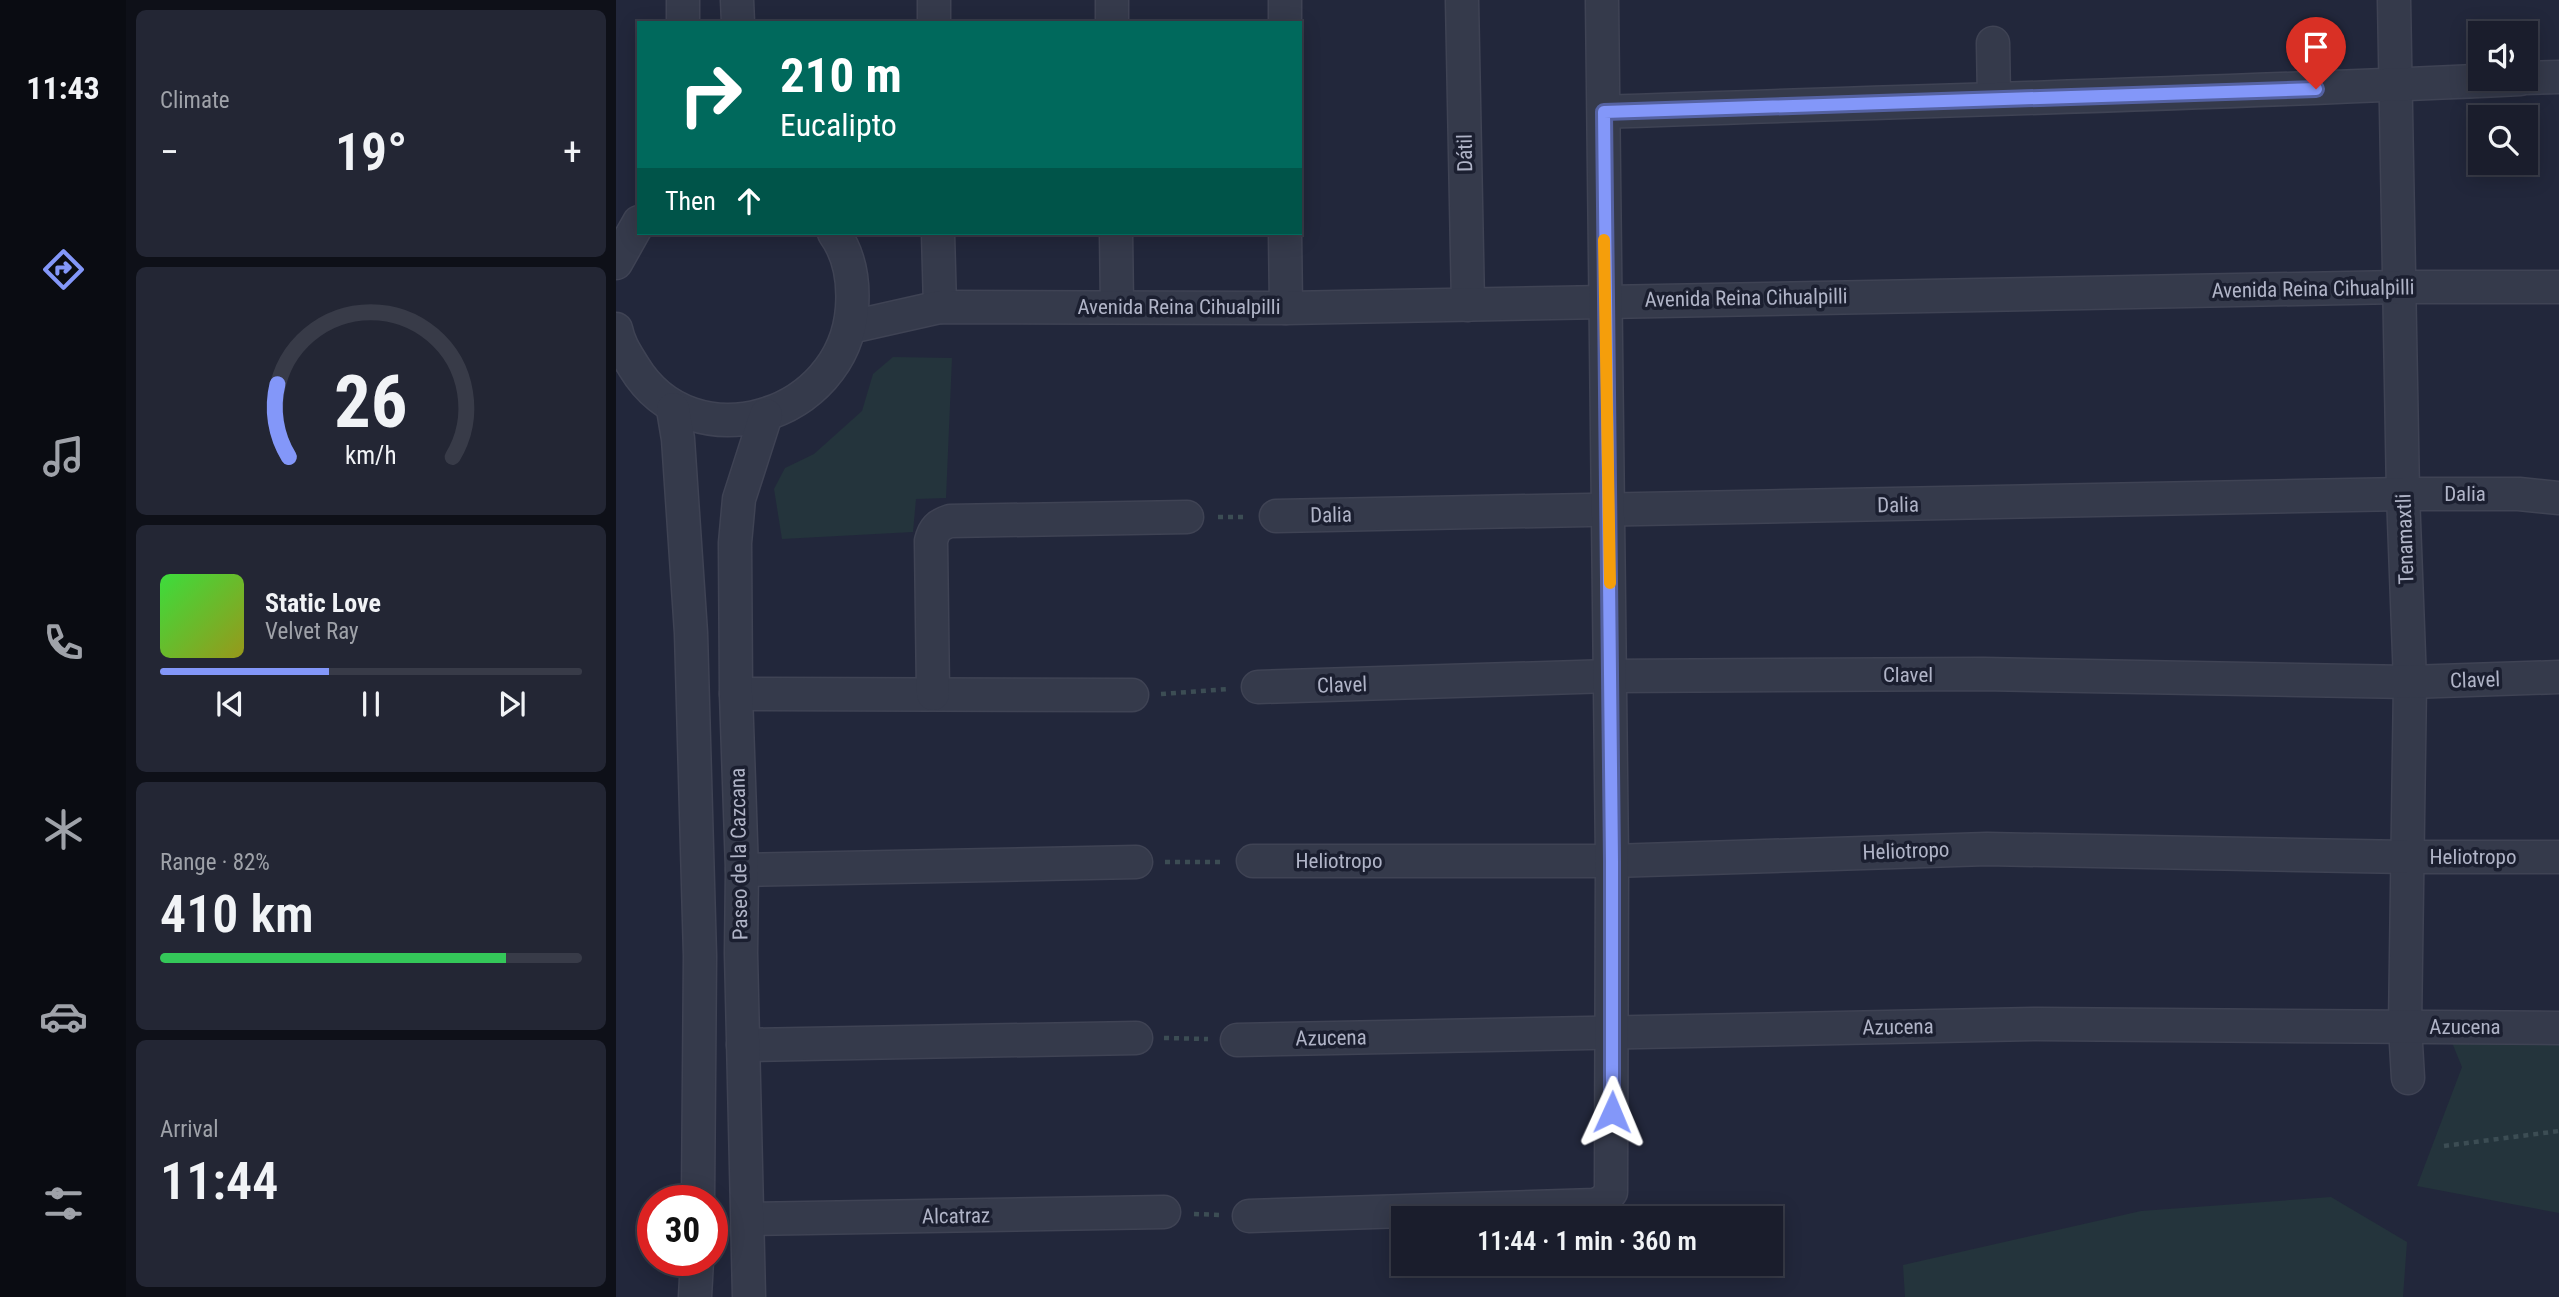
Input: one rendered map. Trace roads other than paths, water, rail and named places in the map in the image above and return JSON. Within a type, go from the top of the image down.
[{"type":"street","points":[[683,0],[683,21]]},
{"type":"street","points":[[737,0],[738,21]]},
{"type":"street","points":[[934,0],[934,21]]},
{"type":"street","points":[[1112,0],[1112,21]]},
{"type":"street","points":[[1284,0],[1285,21]]},
{"type":"street","name":"Dátil","points":[[1462,0],[1468,305]]},
{"type":"street","points":[[1249,1216],[1595,1205],[1604,1201],[1611,1192],[1612,861],[1602,0]]},
{"type":"street","name":"Tenamaxtli","points":[[2394,0],[2403,494],[2410,682],[2405,1027],[2408,1078]]},
{"type":"street","points":[[1993,43],[1994,98]]},
{"type":"street","points":[[2538,78],[2559,77]]},
{"type":"street","points":[[1604,112],[1994,98],[2236,93],[2468,82]]},
{"type":"street","points":[[616,263],[637,226]]},
{"type":"street","points":[[617,340],[641,380],[673,409],[703,417],[735,420],[766,415],[795,402],[821,382],[840,356],[851,327],[854,285],[843,246],[835,235]]},
{"type":"street","points":[[938,235],[940,307]]},
{"type":"street","points":[[1116,235],[1117,306]]},
{"type":"street","points":[[1285,235],[1286,308]]},
{"type":"street","name":"Avenida Reina Cihualpilli","points":[[851,327],[940,307],[1286,308],[2399,287],[2559,287]]},
{"type":"street","name":"Paseo de la Cazcana","points":[[673,409],[678,439],[691,633],[700,956],[698,1185]]},
{"type":"street","name":"Paseo de la Cazcana","points":[[748,1297],[735,542],[739,499],[766,415]]},
{"type":"street","name":"Dalia","points":[[1276,516],[2403,494],[2519,494],[2559,498]]},
{"type":"street","points":[[933,694],[931,541],[940,524],[950,521],[1187,517]]},
{"type":"street","name":"Clavel","points":[[1258,687],[1610,676],[1983,674],[2410,682],[2559,677]]},
{"type":"street","points":[[736,694],[1132,695]]},
{"type":"street","name":"Heliotropo","points":[[1253,861],[1612,861],[1987,849],[2407,857],[2559,857]]},
{"type":"street","points":[[742,870],[1136,862]]},
{"type":"street","points":[[700,956],[741,953]]},
{"type":"street","name":"Azucena","points":[[1237,1040],[2037,1024],[2559,1028]]},
{"type":"street","points":[[743,1045],[1136,1038]]},
{"type":"street","name":"Alcatraz","points":[[748,1219],[1164,1212]]},
{"type":"street","points":[[695,1297],[696,1276]]}]
